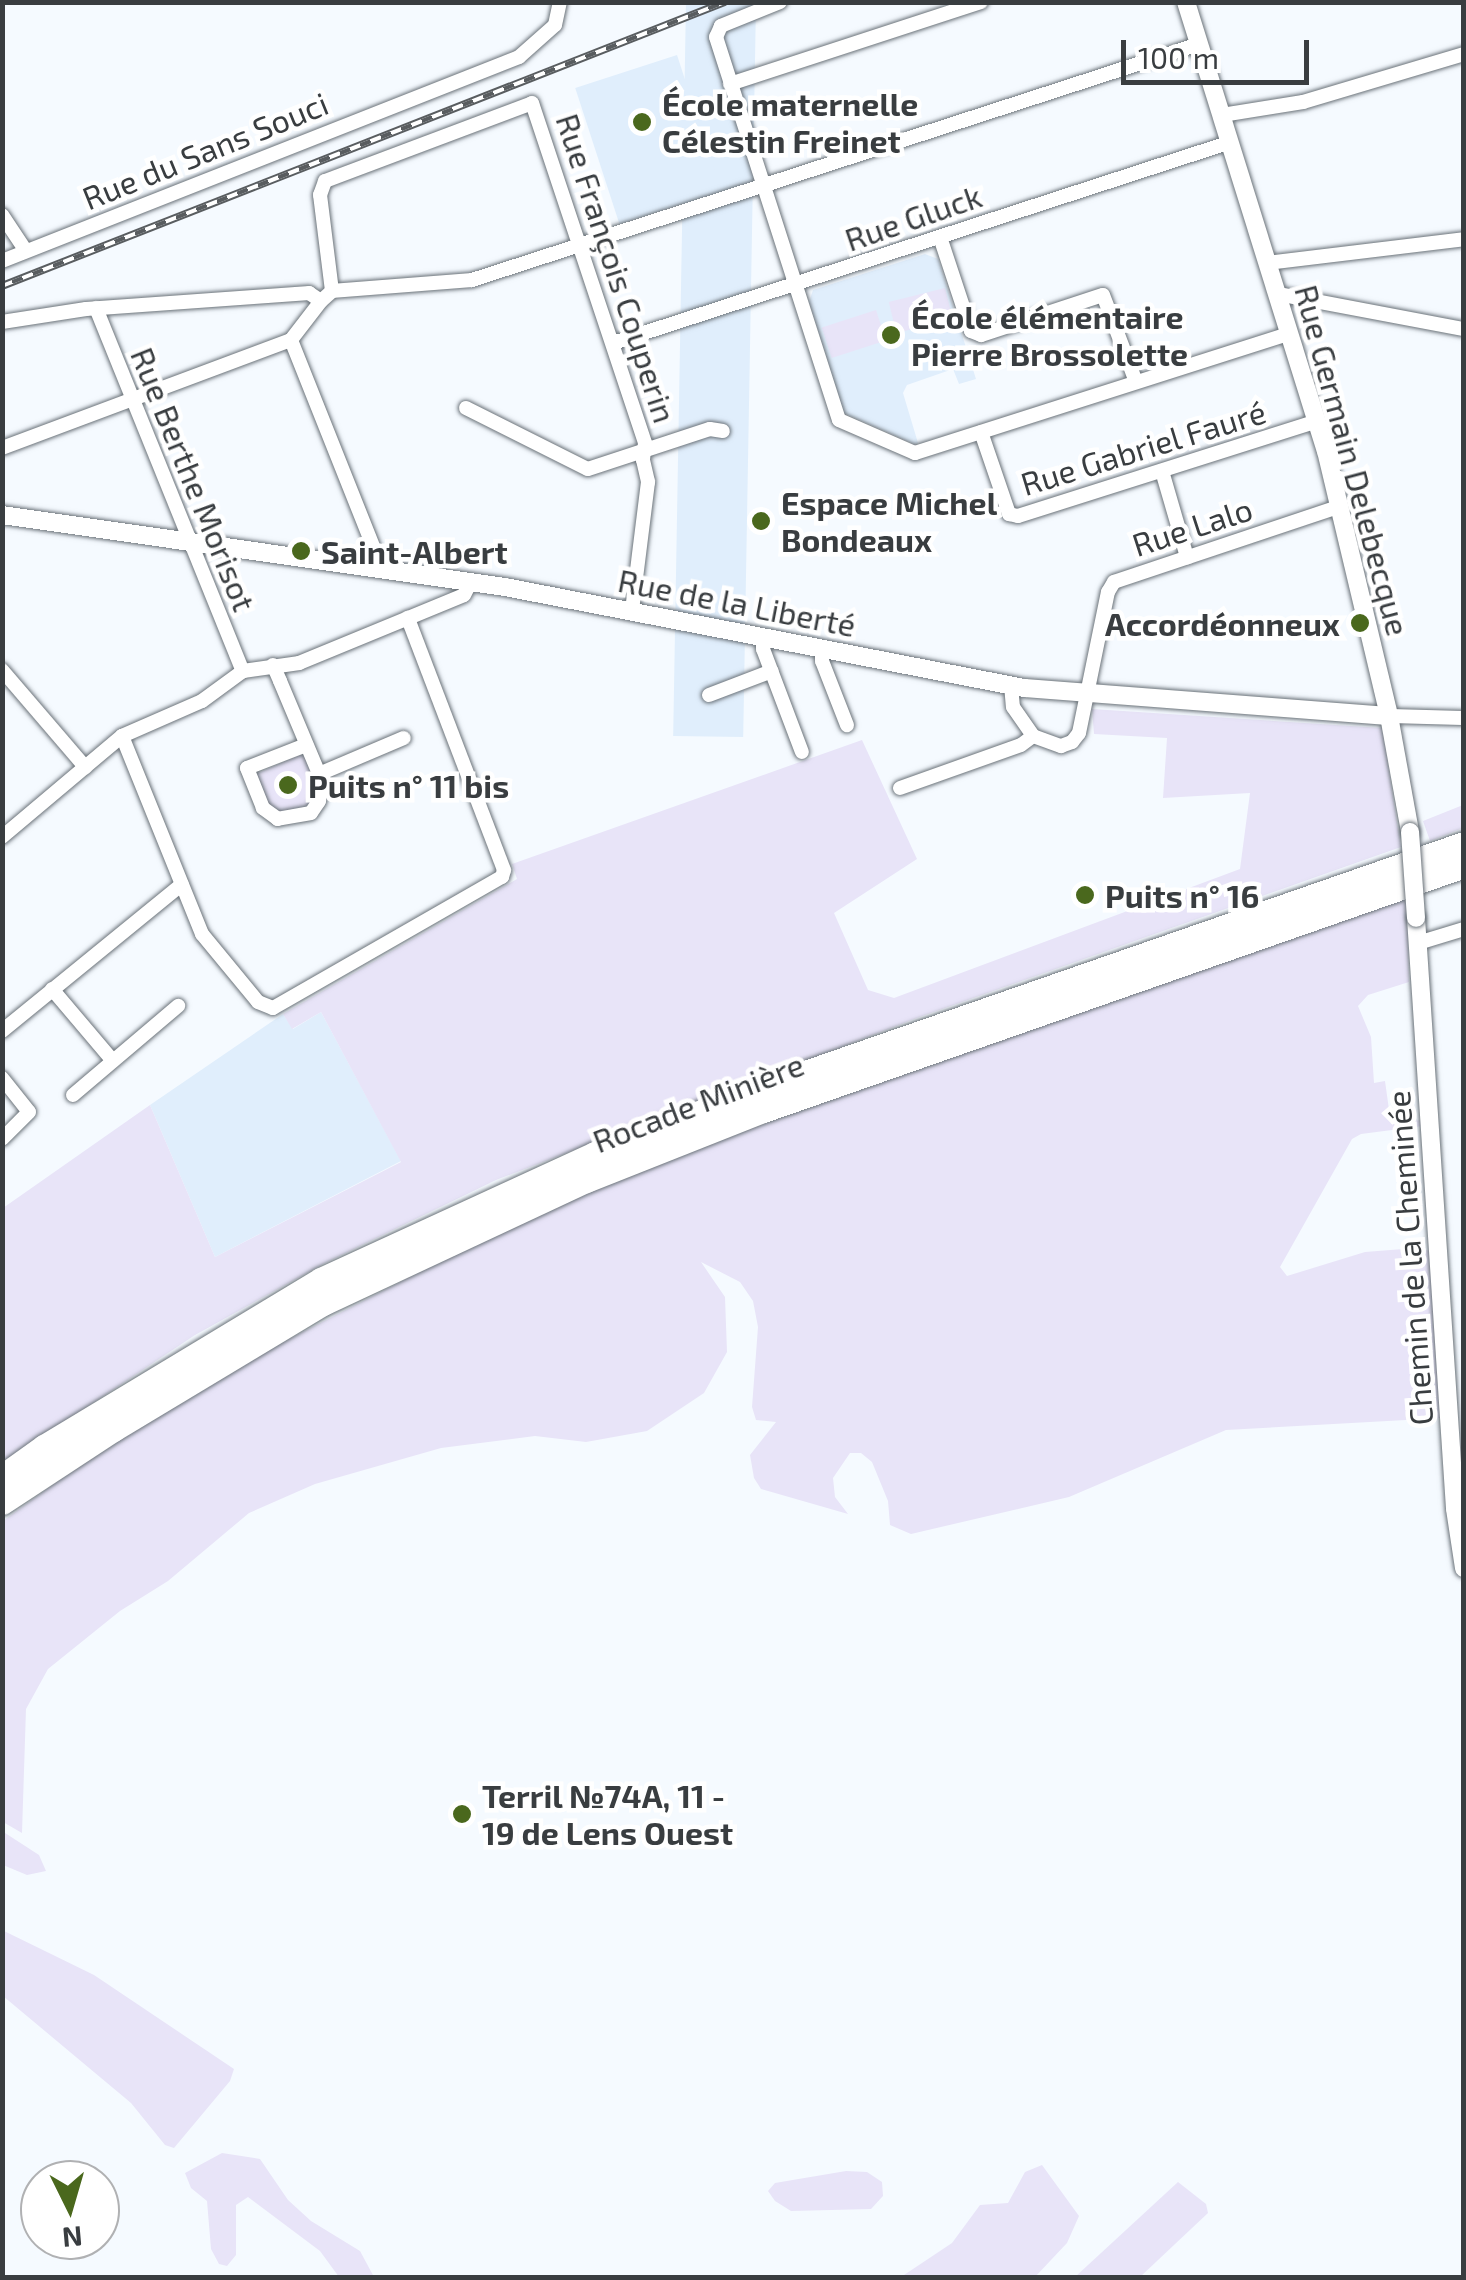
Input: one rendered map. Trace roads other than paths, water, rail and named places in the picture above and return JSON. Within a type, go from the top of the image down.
[{"type":"highway","name":"Rocade Minière","points":[[2,1477],[44,1447],[321,1280],[595,1154],[765,1086],[1464,844]]},
{"type":"highway","name":"Rocade Minière","points":[[2,1502],[113,1428],[323,1303],[586,1180],[798,1097],[1464,864]]},
{"type":"street","name":"Rue du Sans Souci","points":[[2,261],[519,57],[554,25],[560,2]]},
{"type":"street","points":[[780,2],[716,32],[839,420],[915,454],[1289,334]]},
{"type":"street","points":[[730,84],[981,2]]},
{"type":"street","name":"Rue Germain Delebecque","points":[[1186,2],[1318,421],[1341,506],[1408,818],[1418,943]]},
{"type":"street","points":[[2,322],[96,308],[309,293],[326,296],[462,283],[1199,44]]},
{"type":"street","points":[[1222,115],[1303,102],[1464,54]]},
{"type":"street","name":"Rue François Couperin","points":[[326,296],[320,195],[325,181],[532,103],[613,343],[644,451],[648,482],[632,612]]},
{"type":"street","name":"Rue Gluck","points":[[613,343],[1230,142]]},
{"type":"street","points":[[2,216],[26,251]]},
{"type":"street","points":[[940,237],[972,331],[981,335],[1103,295],[1136,382]]},
{"type":"street","points":[[1267,262],[1464,239]]},
{"type":"street","points":[[1278,294],[1464,328]]},
{"type":"street","points":[[2,448],[291,340],[326,296]]},
{"type":"street","name":"Rue Berthe Morisot","points":[[96,308],[243,671]]},
{"type":"street","points":[[291,340],[382,569]]},
{"type":"street","points":[[466,408],[583,468],[710,429],[723,430]]},
{"type":"street","name":"Rue Gabriel Fauré","points":[[982,432],[1009,514],[1018,516],[1318,421]]},
{"type":"street","points":[[1162,470],[1187,557]]},
{"type":"street","name":"Rue Lalo","points":[[1086,694],[1110,587],[1120,578],[1341,506]]},
{"type":"street","name":"Rue de la Liberté","points":[[2,515],[472,581],[1010,685],[1086,694],[1464,718]]},
{"type":"street","points":[[2,837],[122,736],[202,701],[243,671],[299,663],[464,595],[472,581]]},
{"type":"street","points":[[122,736],[202,934],[258,1002],[273,1008],[502,877],[504,870],[408,618]]},
{"type":"street","points":[[764,638],[802,752]]},
{"type":"street","points":[[822,649],[822,661],[847,726]]},
{"type":"street","points":[[273,666],[306,744],[318,774],[321,793],[310,812],[286,821],[264,808],[247,768],[306,744]]},
{"type":"street","points":[[2,670],[85,767]]},
{"type":"street","points":[[709,695],[772,671]]},
{"type":"street","points":[[1010,685],[1013,707],[1033,736],[1061,746],[1072,742],[1086,694]]},
{"type":"street","points":[[900,788],[1021,745],[1033,736]]},
{"type":"street","points":[[318,774],[404,738]]},
{"type":"street","points":[[2,1031],[182,884]]},
{"type":"street","points":[[1418,943],[1464,930]]},
{"type":"street","name":"Chemin de la Cheminée","points":[[1418,943],[1455,1510],[1464,1568]]},
{"type":"street","points":[[52,989],[113,1061]]},
{"type":"street","points":[[72,1095],[178,1006]]},
{"type":"street","points":[[2,1078],[29,1112],[2,1140]]},
{"type":"railway","points":[[2,286],[725,2]]},
{"type":"place","name":"École maternelle Célestin Freinet","points":[[642,122]]},
{"type":"place","name":"École élémentaire Pierre Brossolette","points":[[891,335]]},
{"type":"place","name":"Espace Michel Bondeaux","points":[[761,521]]},
{"type":"place","name":"Saint-Albert","points":[[301,551]]},
{"type":"place","name":"Accordéonneux","points":[[1360,623]]},
{"type":"place","name":"Puits n° 11 bis","points":[[288,785]]},
{"type":"place","name":"Puits n° 16","points":[[1085,895]]},
{"type":"place","name":"Terril №74A, 11 - 19 de Lens Ouest","points":[[462,1814]]}]
